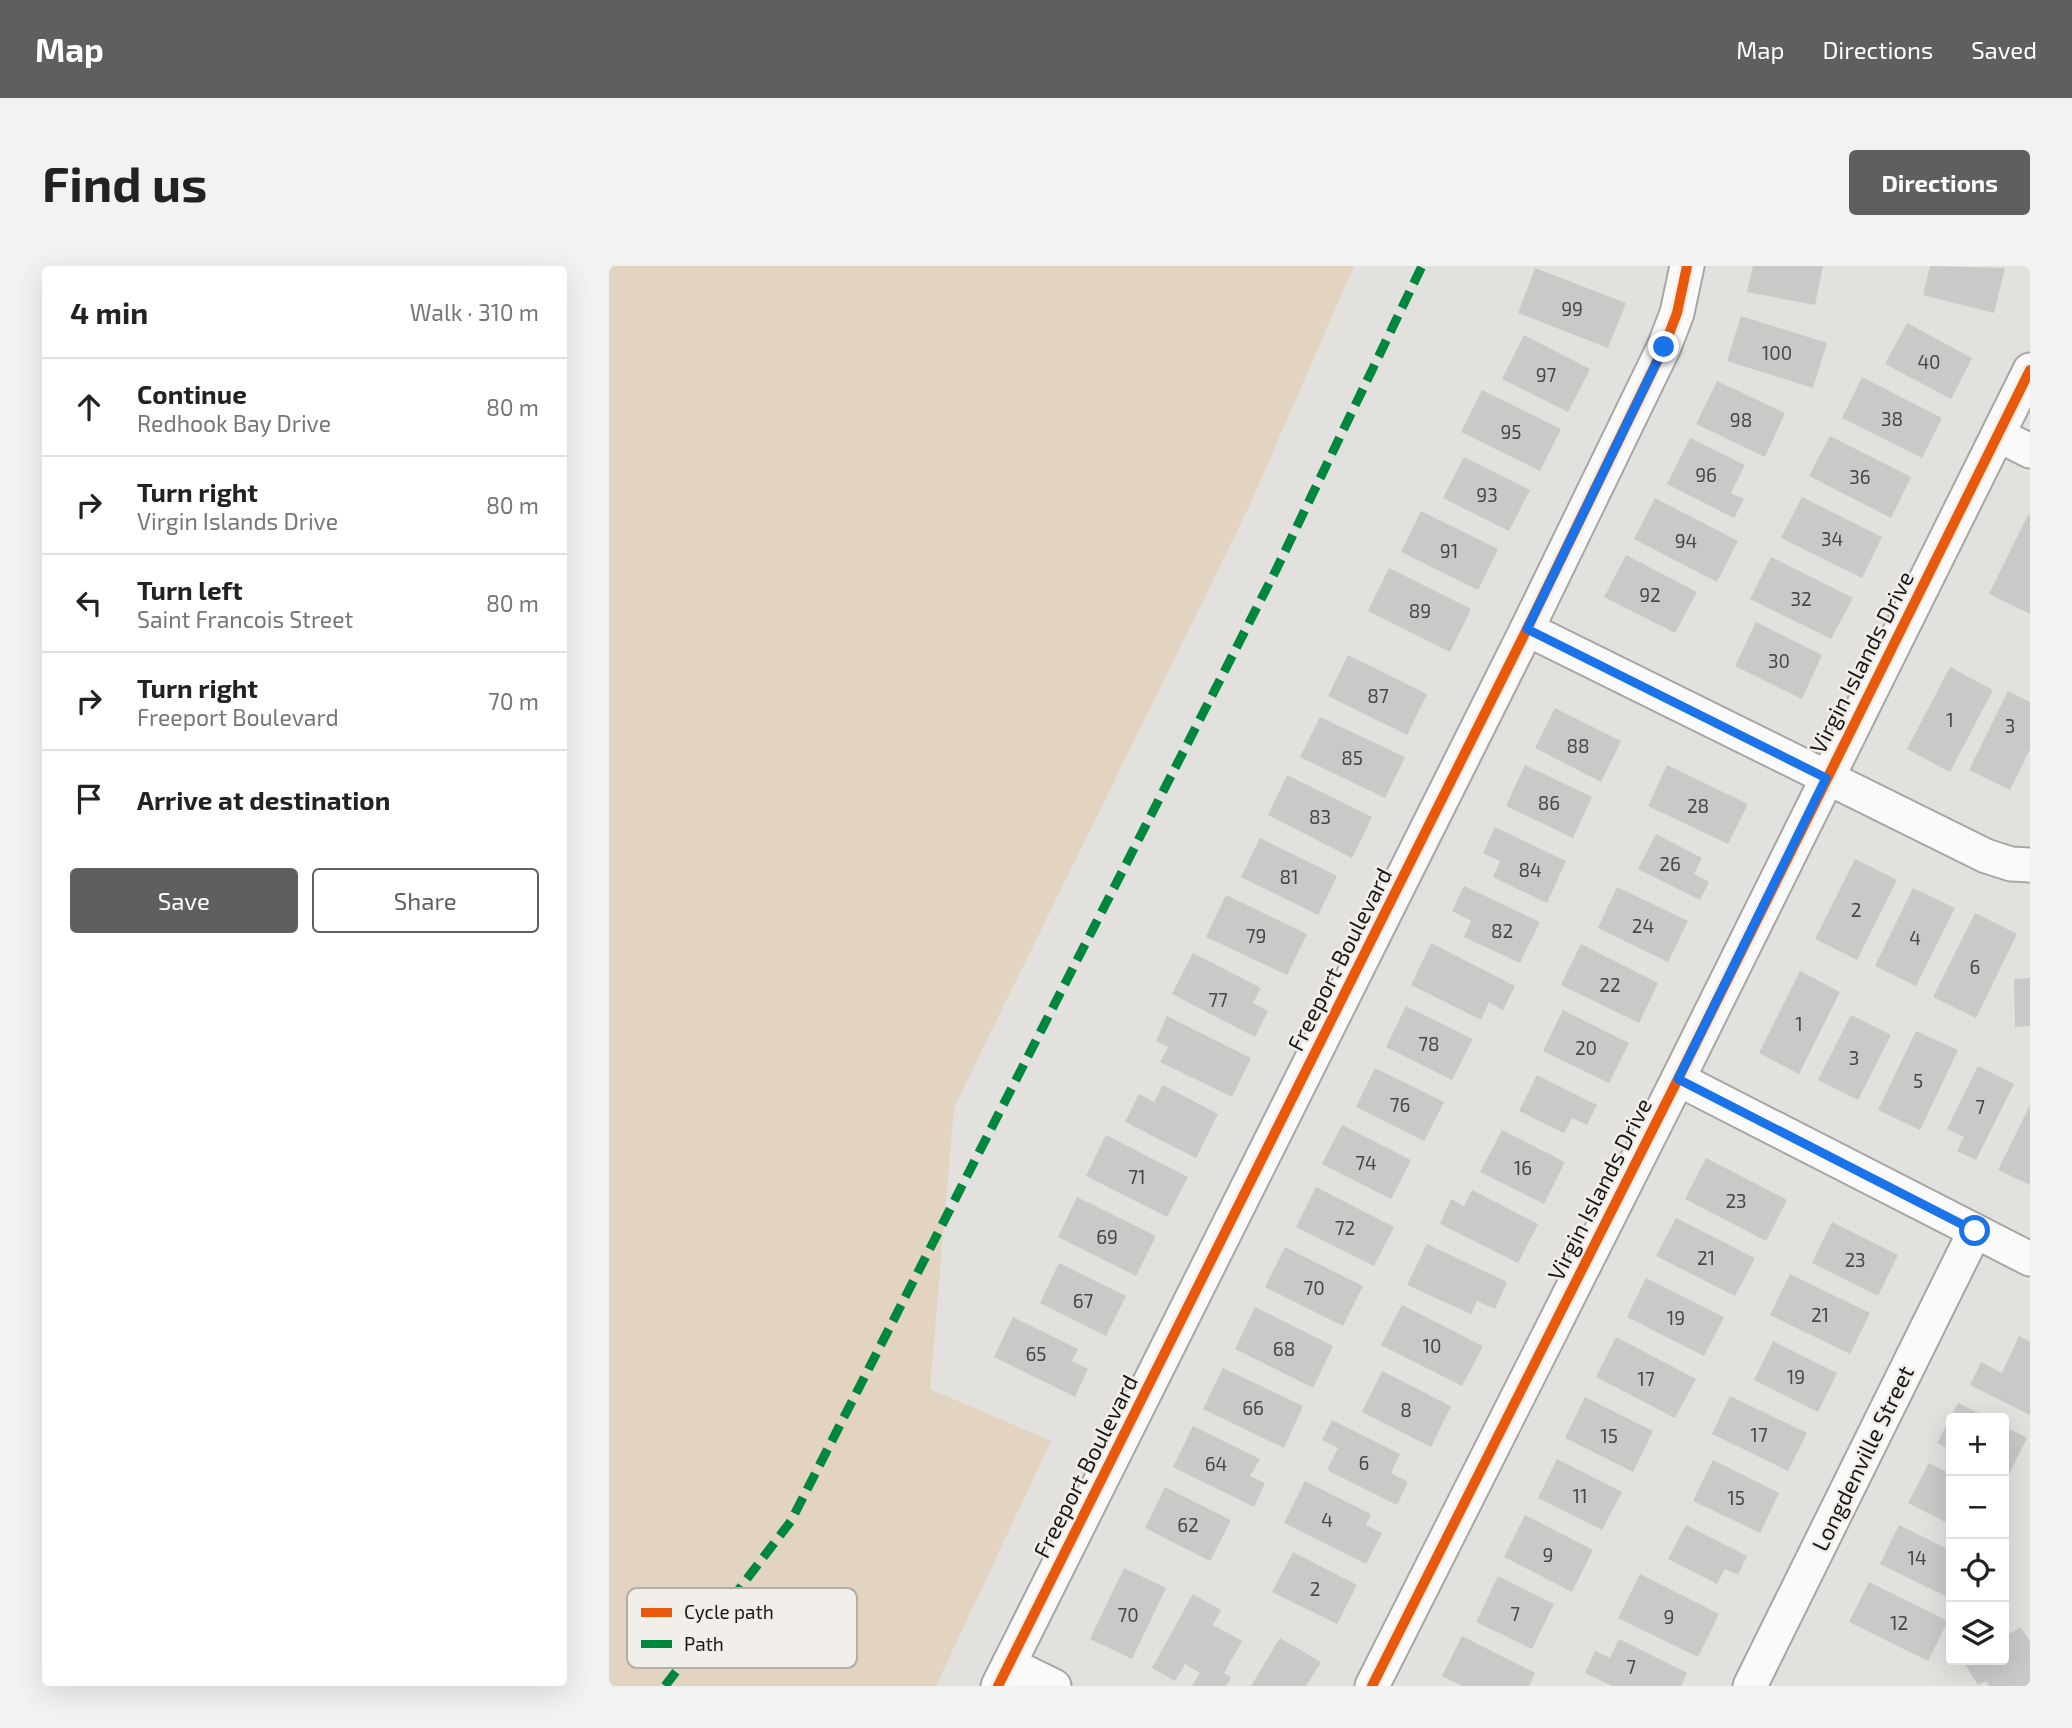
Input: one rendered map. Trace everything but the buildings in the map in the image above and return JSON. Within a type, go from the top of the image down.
[{"type":"street","name":"Freeport Boulevard","points":[[1004,1675],[1527,629],[1664,347],[1677,313],[1687,266]]},
{"type":"street","name":"Virgin Islands Drive","points":[[1372,1686],[1678,1079],[2030,370]]},
{"type":"street","points":[[1998,435],[2030,451]]},
{"type":"street","points":[[1527,629],[1986,856],[2011,864],[2030,865]]},
{"type":"street","points":[[1678,1079],[2030,1259]]},
{"type":"street","name":"Longdenville Street","points":[[1754,1685],[1975,1231]]},
{"type":"street","points":[[1004,1675],[1054,1686]]},
{"type":"shaded area","points":[[609,266],[1354,266],[1248,509],[954,1107],[930,1389],[1051,1441],[936,1686],[609,1686]]},
{"type":"marked path","points":[[740,1588],[791,1521],[1276,570],[1422,266]]},
{"type":"marked path","points":[[665,1686],[679,1668]]},
{"type":"cycle path","points":[[998,1686],[1527,629],[1664,347],[1677,313],[1687,266]]},
{"type":"cycle path","points":[[1372,1686],[1678,1079],[2030,370]]},
{"type":"route","points":[[1664,347],[1527,629],[1826,778],[1678,1079],[1975,1231]]}]
